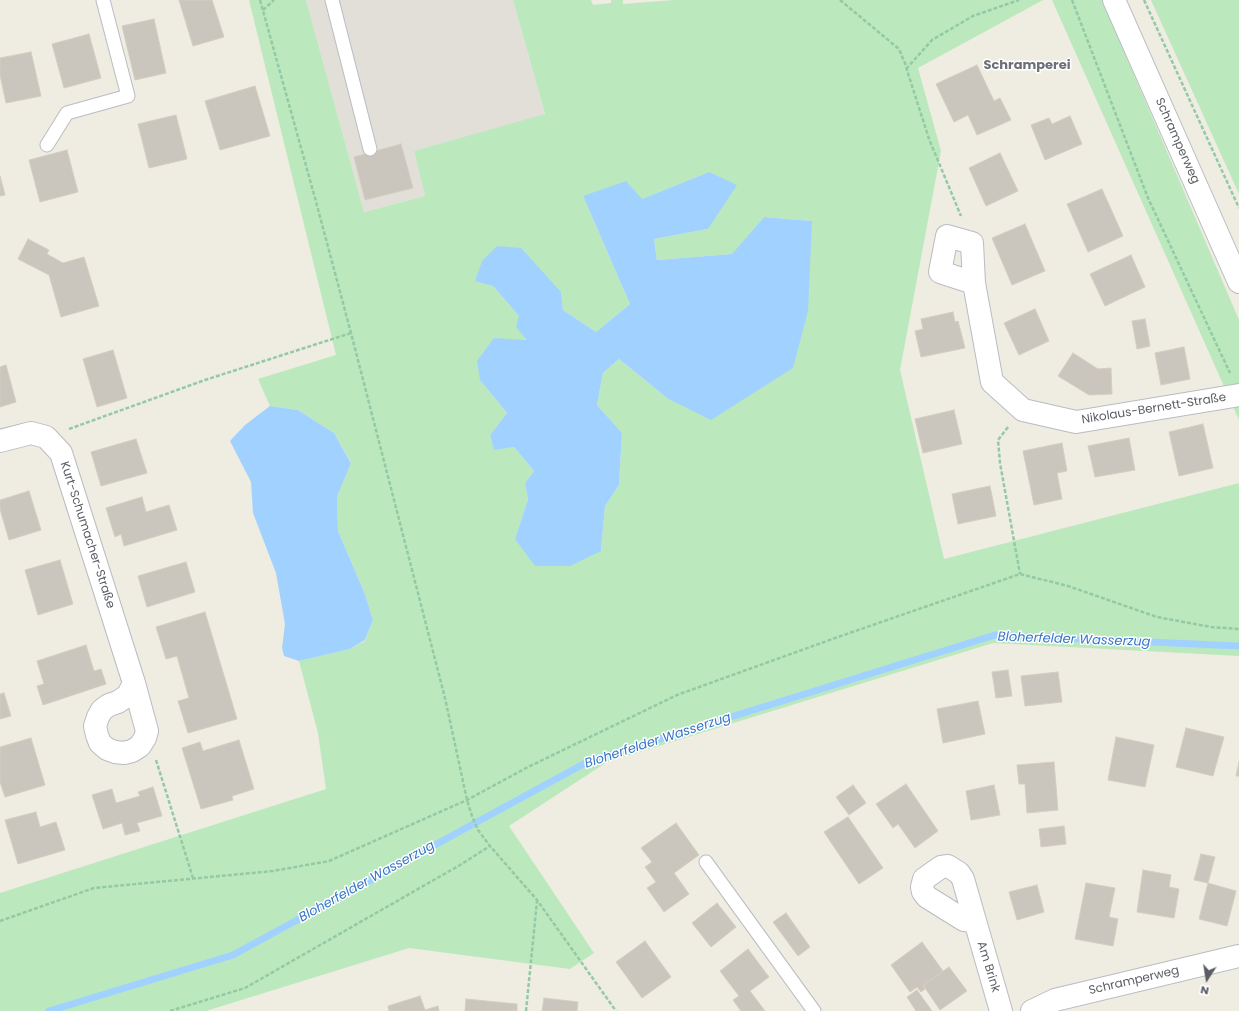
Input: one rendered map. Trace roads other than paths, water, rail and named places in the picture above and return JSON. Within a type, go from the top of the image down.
[{"type":"street","name":"Schramperweg","points":[[1114,0],[1239,282]]},
{"type":"street","name":"Nikolaus-Bernett-Straße","points":[[974,283],[940,272],[947,236],[972,243],[974,283],[992,382],[1023,410],[1076,422],[1236,386]]},
{"type":"street","name":"Kurt-Schumacher-Straße","points":[[0,441],[31,433],[46,437],[60,453],[134,683],[147,731],[140,746],[132,751],[124,753],[115,752],[107,749],[100,743],[95,726],[102,710],[128,695],[134,683]]},
{"type":"street","name":"Am Brink","points":[[975,922],[1001,1011]]},
{"type":"street","name":"Schramperweg","points":[[1032,1011],[1054,1000],[1239,956]]},
{"type":"lane","points":[[47,145],[67,113],[128,96],[104,0]]},
{"type":"lane","points":[[332,0],[370,149]]},
{"type":"lane","points":[[706,862],[814,1011]]},
{"type":"water","points":[[709,172],[737,185],[708,229],[654,239],[657,260],[732,254],[764,217],[812,221],[808,311],[793,368],[711,420],[667,398],[619,359],[603,373],[597,405],[622,433],[619,485],[605,506],[601,551],[570,566],[535,566],[515,539],[528,499],[525,483],[534,471],[514,447],[494,450],[490,435],[507,413],[480,380],[477,361],[494,338],[527,340],[516,327],[519,316],[493,286],[475,281],[482,261],[497,246],[521,248],[561,292],[563,310],[596,332],[630,304],[583,196],[626,181],[642,199]]},
{"type":"water","points":[[270,406],[298,410],[334,433],[351,463],[337,497],[338,531],[365,594],[373,620],[365,640],[350,649],[299,661],[284,656],[282,648],[285,624],[276,573],[253,513],[251,482],[230,441],[245,425]]},
{"type":"waterway","name":"Bloherfelder Wasserzug","points":[[49,1011],[233,955],[589,761],[995,635],[1239,646]]},
{"type":"district","name":"Schramperei","points":[[1027,66]]}]
